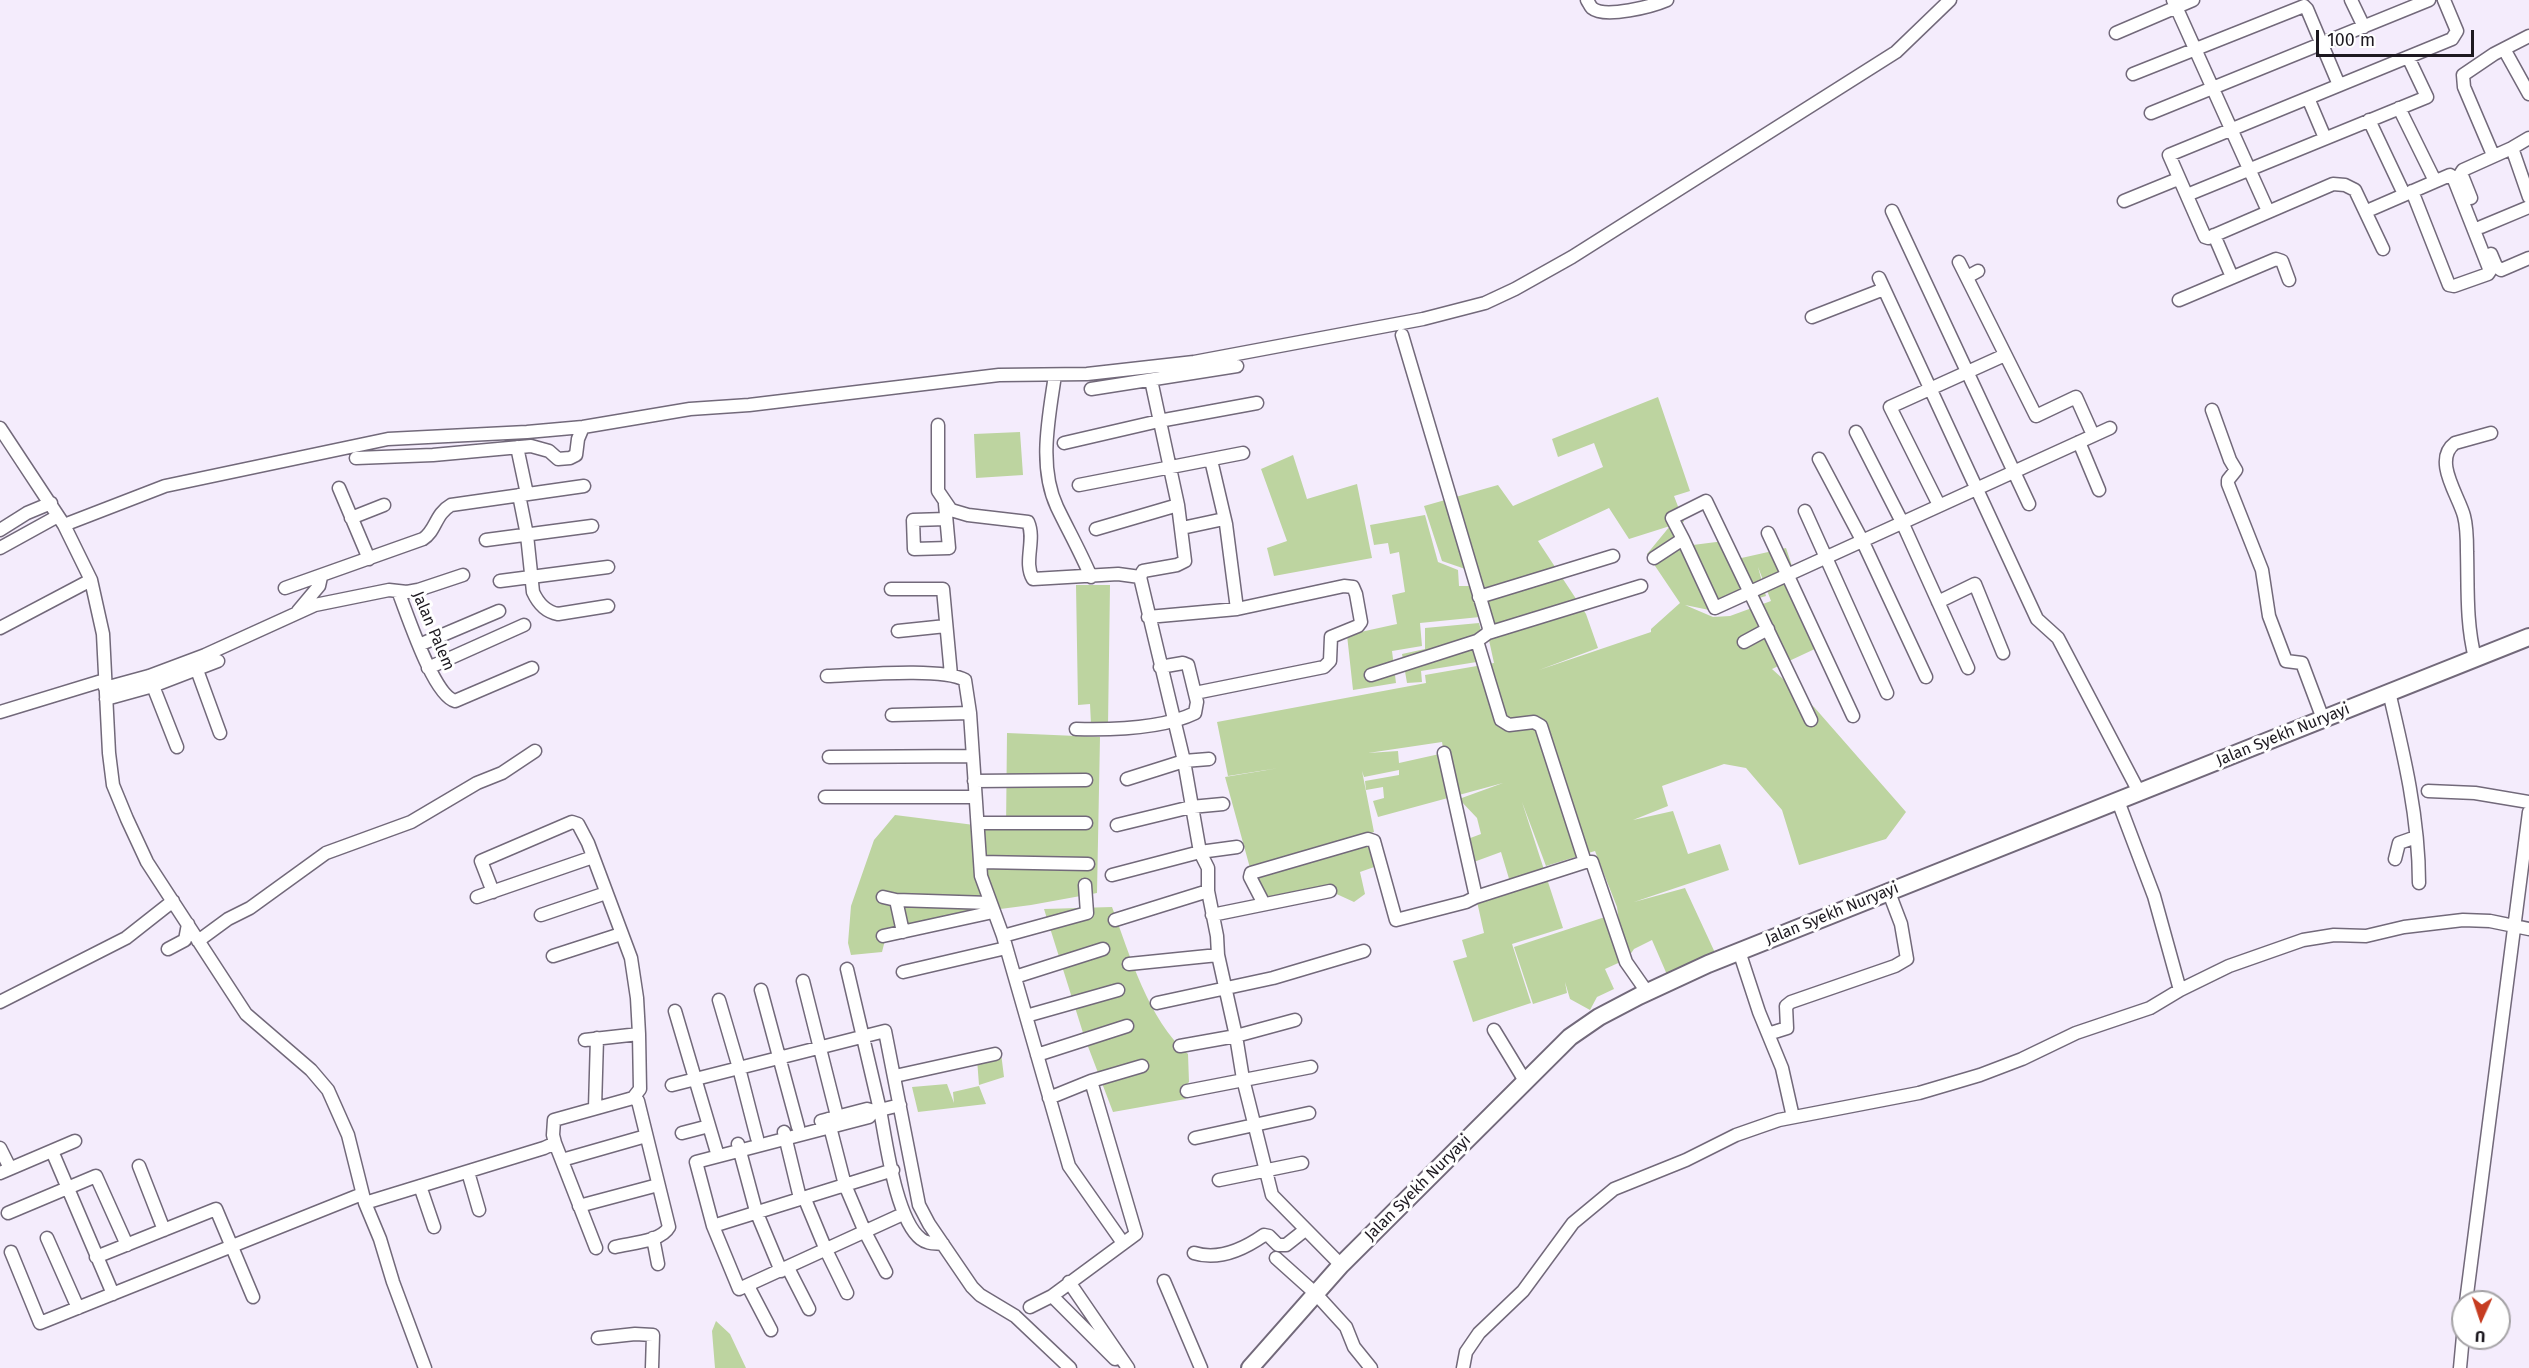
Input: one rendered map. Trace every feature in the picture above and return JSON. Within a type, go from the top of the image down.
[{"type":"main road","name":"Jalan Syekh Nuryayi","points":[[1250,1368],[1341,1265],[1570,1037],[1599,1017],[1647,992],[1739,951],[1888,890],[2529,637]]},
{"type":"street","points":[[1587,0],[1592,8],[1600,12],[1612,12],[1654,6],[1666,0]]},
{"type":"street","points":[[0,548],[61,521],[165,486],[388,439],[583,427],[722,405],[748,405],[999,375],[1087,374],[1217,358],[1423,319],[1485,303],[1572,257],[1896,52],[1950,0]]},
{"type":"street","points":[[2116,33],[2175,3],[2193,0]]},
{"type":"street","points":[[2351,0],[2364,27]]},
{"type":"street","points":[[2151,113],[2429,0]]},
{"type":"street","points":[[2383,249],[2367,211],[2355,190],[2345,185],[2333,184],[2208,238],[2203,234],[2169,155],[2456,36],[2457,31],[2445,0]]},
{"type":"street","points":[[2175,3],[2268,211]]},
{"type":"street","points":[[2133,74],[2304,6],[2339,85]]},
{"type":"street","points":[[2493,155],[2462,78],[2465,72],[2529,36]]},
{"type":"street","points":[[2504,49],[2529,94]]},
{"type":"street","points":[[2187,195],[2427,97],[2408,57]]},
{"type":"street","points":[[2308,98],[2325,138]]},
{"type":"street","points":[[2399,108],[2435,181]]},
{"type":"street","points":[[2367,211],[2408,192],[2450,175],[2453,177],[2490,272],[2454,286],[2449,285],[2408,192],[2369,120]]},
{"type":"street","points":[[2529,138],[2461,173],[2498,269],[2504,269],[2529,258]]},
{"type":"street","points":[[2512,148],[2529,197]]},
{"type":"street","points":[[2124,201],[2178,179]]},
{"type":"street","points":[[2481,227],[2529,207]]},
{"type":"street","points":[[1892,211],[2029,504]]},
{"type":"street","points":[[2214,235],[2232,277]]},
{"type":"street","points":[[2179,300],[2276,259],[2282,261],[2289,280]]},
{"type":"street","points":[[1959,262],[1972,274],[2005,355],[2036,416],[2076,397],[2094,435]]},
{"type":"street","points":[[1812,317],[1881,284],[2037,619],[2058,638],[2139,792]]},
{"type":"street","points":[[1402,335],[1488,633]]},
{"type":"street","points":[[1940,505],[1890,407],[2005,355]]},
{"type":"street","points":[[1091,389],[1237,366]]},
{"type":"street","points":[[1055,375],[1048,434],[1049,478],[1056,505],[1091,577]]},
{"type":"street","points":[[1151,380],[1178,505],[1185,561],[1177,565],[1143,571],[1140,577],[1184,761],[1200,852],[1208,868],[1208,891],[1217,936],[1218,955],[1243,1079],[1274,1200],[1341,1265]]},
{"type":"street","points":[[1064,443],[1159,421],[1257,403]]},
{"type":"street","points":[[2212,410],[2230,460],[2236,470],[2228,480],[2228,484],[2262,570],[2269,616],[2286,661],[2302,663],[2323,719]]},
{"type":"street","points":[[938,425],[938,491],[945,504],[951,510],[968,515],[1028,522],[1031,529],[1029,565],[1033,579],[1118,574],[1140,577]]},
{"type":"street","points":[[356,458],[394,458],[531,446],[549,451],[558,459],[570,458],[576,455],[578,439],[583,427]]},
{"type":"street","points":[[0,428],[51,503],[91,580],[103,634],[113,785],[147,862],[246,1014],[311,1070],[328,1090],[348,1135],[364,1199],[425,1368]]},
{"type":"street","points":[[1811,720],[1751,592],[1706,501],[1672,518],[1715,608],[1751,592],[1788,575],[2013,471],[2110,428]]},
{"type":"street","points":[[1856,432],[1902,522],[1968,668]]},
{"type":"street","points":[[2475,658],[2468,626],[2465,517],[2447,471],[2446,461],[2451,446],[2455,443],[2492,433]]},
{"type":"street","points":[[2079,441],[2099,490]]},
{"type":"street","points":[[517,447],[531,577],[537,601],[551,613],[558,614],[608,606]]},
{"type":"street","points":[[1079,485],[1243,453]]},
{"type":"street","points":[[1820,459],[1862,540],[1926,676]]},
{"type":"street","points":[[1211,460],[1224,519],[1237,609]]},
{"type":"street","points":[[285,588],[321,577],[429,535],[442,510],[451,505],[584,486]]},
{"type":"street","points":[[339,488],[369,559]]},
{"type":"street","points":[[0,530],[27,513],[51,503]]},
{"type":"street","points":[[945,504],[946,519]]},
{"type":"street","points":[[351,518],[384,505]]},
{"type":"street","points":[[1096,529],[1178,505]]},
{"type":"street","points":[[1805,511],[1887,693]]},
{"type":"street","points":[[1182,528],[1224,519]]},
{"type":"street","points":[[486,540],[592,526]]},
{"type":"street","points":[[1768,533],[1853,717]]},
{"type":"street","points":[[1654,558],[1683,539]]},
{"type":"street","points":[[1479,597],[1613,556]]},
{"type":"street","points":[[500,581],[608,567]]},
{"type":"street","points":[[0,712],[105,689],[149,676],[205,655],[298,611],[361,594],[389,590],[418,591],[464,575]]},
{"type":"street","points":[[298,611],[319,586],[321,577]]},
{"type":"street","points":[[0,628],[91,580]]},
{"type":"street","points":[[1938,602],[1975,584],[2003,653]]},
{"type":"street","points":[[1148,617],[1237,609],[1351,585],[1356,594],[1361,622],[1358,626],[1331,637],[1330,661],[1324,667],[1195,693]]},
{"type":"street","points":[[1371,675],[1477,641],[1488,633],[1641,586]]},
{"type":"street","points":[[891,589],[943,589],[951,675]]},
{"type":"street","name":"Jalan Palem","points":[[398,591],[428,668],[445,695],[456,701],[532,668]]},
{"type":"street","points":[[419,645],[499,611]]},
{"type":"street","points":[[428,668],[524,625]]},
{"type":"street","points":[[898,631],[946,626]]},
{"type":"street","points":[[1744,642],[1768,629]]},
{"type":"street","points":[[1477,641],[1501,720],[1509,725],[1534,722],[1540,726],[1585,862]]},
{"type":"street","points":[[105,689],[153,686],[219,662]]},
{"type":"street","points":[[1076,729],[1110,730],[1140,727],[1196,711],[1195,693],[1187,664],[1160,667]]},
{"type":"street","points":[[197,670],[220,733]]},
{"type":"street","points":[[827,676],[900,673],[951,675],[965,680],[970,713],[981,876],[1005,942],[1069,1166],[1123,1243]]},
{"type":"street","points":[[153,686],[177,747]]},
{"type":"street","points":[[2389,692],[2406,760],[2416,837],[2419,883]]},
{"type":"street","points":[[892,715],[970,713]]},
{"type":"street","points":[[198,941],[228,919],[250,908],[326,854],[411,822],[477,783],[502,773],[535,751]]},
{"type":"street","points":[[1444,753],[1476,897]]},
{"type":"street","points":[[829,757],[972,756]]},
{"type":"street","points":[[1127,779],[1184,761],[1209,759]]},
{"type":"street","points":[[974,781],[1086,780]]},
{"type":"street","points":[[2428,791],[2475,793],[2529,801]]},
{"type":"street","points":[[825,797],[975,797]]},
{"type":"street","points":[[2118,801],[2154,896],[2170,946],[2180,990]]},
{"type":"street","points":[[1117,825],[1191,807],[1223,804]]},
{"type":"street","points":[[2468,1290],[2529,812]]},
{"type":"street","points":[[493,892],[481,861],[572,822],[581,826],[632,968],[637,998],[640,1089],[633,1098],[554,1120],[555,1143],[596,1248]]},
{"type":"street","points":[[978,823],[1086,823]]},
{"type":"street","points":[[2395,859],[2399,843],[2416,837]]},
{"type":"street","points":[[1264,904],[1250,877],[1251,873],[1368,839],[1374,841],[1396,920],[1466,902],[1585,862],[1592,862],[1626,962],[1647,992]]},
{"type":"street","points":[[1112,875],[1200,852],[1237,847]]},
{"type":"street","points":[[477,897],[593,857]]},
{"type":"street","points":[[980,862],[1088,864]]},
{"type":"street","points":[[903,972],[1005,942],[1087,913],[1085,885]]},
{"type":"street","points":[[1768,1034],[1787,1028],[1786,1006],[1791,1002],[1895,966],[1906,959],[1901,924],[1888,890]]},
{"type":"street","points":[[1115,920],[1208,891]]},
{"type":"street","points":[[1212,915],[1330,891]]},
{"type":"street","points":[[541,915],[606,893]]},
{"type":"street","points":[[883,897],[991,907]]},
{"type":"street","points":[[896,900],[903,932]]},
{"type":"street","points":[[0,1002],[126,938],[173,901]]},
{"type":"street","points":[[883,936],[991,907]]},
{"type":"street","points":[[1463,1368],[1466,1352],[1479,1333],[1523,1291],[1573,1223],[1614,1189],[1651,1172],[1686,1160],[1736,1135],[1792,1113],[1919,1093],[1980,1075],[2022,1059],[2076,1033],[2150,1008],[2180,990],[2238,963],[2316,937],[2366,936],[2404,927],[2463,920],[2490,921],[2529,929]]},
{"type":"street","points":[[168,949],[185,940],[188,924]]},
{"type":"street","points":[[553,956],[621,933]]},
{"type":"street","points":[[1015,977],[1103,949]]},
{"type":"street","points":[[1157,1004],[1225,989],[1364,951]]},
{"type":"street","points":[[1739,951],[1759,1012],[1782,1068],[1792,1113]]},
{"type":"street","points":[[1129,964],[1218,955]]},
{"type":"street","points":[[847,969],[863,1035],[877,1111],[903,1214],[919,1238],[929,1243],[943,1244]]},
{"type":"street","points":[[803,981],[821,1046],[832,1121],[845,1185],[865,1232],[886,1272]]},
{"type":"street","points":[[761,990],[798,1128]]},
{"type":"street","points":[[1026,1016],[1118,990]]},
{"type":"street","points":[[719,1000],[740,1068],[757,1138]]},
{"type":"street","points":[[675,1011],[717,1152]]},
{"type":"street","points":[[1180,1046],[1236,1036],[1295,1020]]},
{"type":"street","points":[[1037,1055],[1127,1026]]},
{"type":"street","points":[[1494,1030],[1525,1081]]},
{"type":"street","points":[[672,1085],[885,1031],[919,1205],[943,1244],[980,1295],[1015,1316],[1070,1368]]},
{"type":"street","points":[[595,1108],[591,1039],[639,1034]]},
{"type":"street","points":[[895,1076],[994,1054]]},
{"type":"street","points":[[1049,1098],[1091,1081],[1142,1066]]},
{"type":"street","points":[[1187,1091],[1311,1067]]},
{"type":"street","points":[[1030,1307],[1052,1296],[1136,1233],[1091,1081]]},
{"type":"street","points":[[615,1247],[653,1238],[665,1233],[669,1227],[638,1101],[633,1098]]},
{"type":"street","points":[[739,1147],[757,1138],[784,1135],[798,1128],[832,1121],[869,1117],[877,1111],[900,1105]]},
{"type":"street","points":[[1195,1138],[1309,1113]]},
{"type":"street","points":[[832,1121],[717,1152],[696,1162],[713,1226],[739,1289],[903,1214]]},
{"type":"street","points":[[682,1133],[709,1126]]},
{"type":"street","points":[[784,1135],[802,1197],[847,1293]]},
{"type":"street","points":[[562,1160],[646,1136]]},
{"type":"street","points":[[0,1149],[5,1171],[75,1141]]},
{"type":"street","points":[[10,1252],[40,1323],[232,1246],[364,1199],[468,1172],[555,1143]]},
{"type":"street","points":[[739,1147],[756,1211],[784,1269],[809,1309]]},
{"type":"street","points":[[51,1151],[113,1294]]},
{"type":"street","points":[[1219,1180],[1302,1162]]},
{"type":"street","points":[[139,1166],[164,1230]]},
{"type":"street","points":[[713,1226],[892,1170]]},
{"type":"street","points":[[468,1172],[479,1210]]},
{"type":"street","points":[[8,1213],[96,1176],[127,1245]]},
{"type":"street","points":[[579,1206],[658,1185]]},
{"type":"street","points":[[420,1186],[434,1227]]},
{"type":"street","points":[[96,1257],[216,1209],[253,1297]]},
{"type":"street","points":[[1194,1253],[1205,1257],[1219,1255],[1241,1249],[1262,1237],[1269,1236],[1278,1245],[1287,1245],[1305,1230]]},
{"type":"street","points":[[47,1238],[78,1308]]},
{"type":"street","points":[[653,1238],[658,1264]]},
{"type":"street","points":[[1276,1258],[1316,1293],[1346,1327],[1354,1347],[1371,1368]]},
{"type":"street","points":[[1164,1281],[1201,1368]]},
{"type":"street","points":[[1069,1282],[1126,1368]]},
{"type":"street","points":[[748,1286],[771,1330]]},
{"type":"street","points":[[1052,1296],[1126,1368]]},
{"type":"street","points":[[598,1338],[635,1334],[653,1335],[652,1368]]},
{"type":"street","points":[[2460,1368],[2462,1350]]},
{"type":"green space","points":[[1658,397],[1690,491],[1674,496],[1684,522],[1672,525],[1685,546],[1732,540],[1737,559],[1786,548],[1819,647],[1772,669],[1814,707],[1906,812],[1886,839],[1799,865],[1782,810],[1746,768],[1724,764],[1662,786],[1668,806],[1633,820],[1673,811],[1688,854],[1720,844],[1729,870],[1634,902],[1685,888],[1717,957],[1668,977],[1652,940],[1634,949],[1627,959],[1605,969],[1614,989],[1597,997],[1590,1010],[1570,999],[1565,982],[1567,993],[1533,1004],[1514,947],[1614,914],[1620,929],[1617,907],[1595,851],[1546,866],[1522,802],[1563,928],[1512,944],[1531,1003],[1473,1022],[1453,961],[1467,957],[1462,940],[1484,933],[1476,897],[1510,882],[1501,852],[1471,863],[1465,840],[1481,834],[1477,818],[1459,799],[1503,783],[1378,817],[1373,801],[1384,798],[1383,787],[1366,790],[1365,781],[1399,775],[1399,770],[1364,777],[1362,771],[1374,832],[1250,868],[1225,777],[1279,768],[1228,776],[1217,722],[1426,683],[1425,675],[1494,663],[1474,572],[1442,561],[1424,506],[1498,485],[1513,506],[1603,467],[1594,443],[1558,457],[1552,439]],"holes":[[[1609,508],[1629,539],[1670,526],[1647,554],[1680,603],[1651,629],[1651,632],[1539,670],[1598,648],[1586,614],[1538,541]],[[1758,567],[1771,601],[1730,616],[1713,617],[1685,605],[1714,611],[1766,596]],[[1442,742],[1444,753],[1399,763],[1398,751],[1368,753]]]},
{"type":"green space","points":[[1020,432],[1023,475],[976,478],[974,434]]},
{"type":"green space","points":[[1293,455],[1307,499],[1357,484],[1372,558],[1274,576],[1267,548],[1287,541],[1261,469]]},
{"type":"green space","points":[[1425,515],[1438,562],[1458,570],[1459,586],[1475,586],[1480,617],[1420,623],[1422,646],[1392,651],[1396,683],[1353,690],[1347,635],[1397,624],[1392,595],[1405,592],[1399,552],[1390,554],[1388,543],[1374,545],[1370,525]]},
{"type":"green space","points":[[1076,585],[1110,585],[1108,725],[1091,724],[1090,704],[1078,705]]},
{"type":"green space","points":[[1479,623],[1489,660],[1421,671],[1422,682],[1407,683],[1402,654],[1425,649],[1425,628]]},
{"type":"green space","points":[[1007,733],[1100,737],[1097,893],[962,914],[885,940],[882,952],[851,955],[848,943],[851,906],[874,840],[895,815],[1006,829]]},
{"type":"green space","points":[[1371,842],[1377,866],[1360,872],[1365,894],[1354,902],[1330,891],[1266,901],[1252,875]]},
{"type":"green space","points":[[1112,907],[1133,966],[1151,1005],[1174,1040],[1188,1054],[1189,1082],[1183,1088],[1186,1099],[1113,1112],[1084,1036],[1044,909]]},
{"type":"green space","points":[[1001,1053],[1004,1077],[979,1085],[977,1059]]},
{"type":"green space","points":[[947,1084],[954,1103],[953,1092],[979,1086],[986,1104],[918,1112],[912,1087]]},
{"type":"green space","points":[[716,1321],[730,1334],[746,1368],[715,1368],[712,1331]]}]
